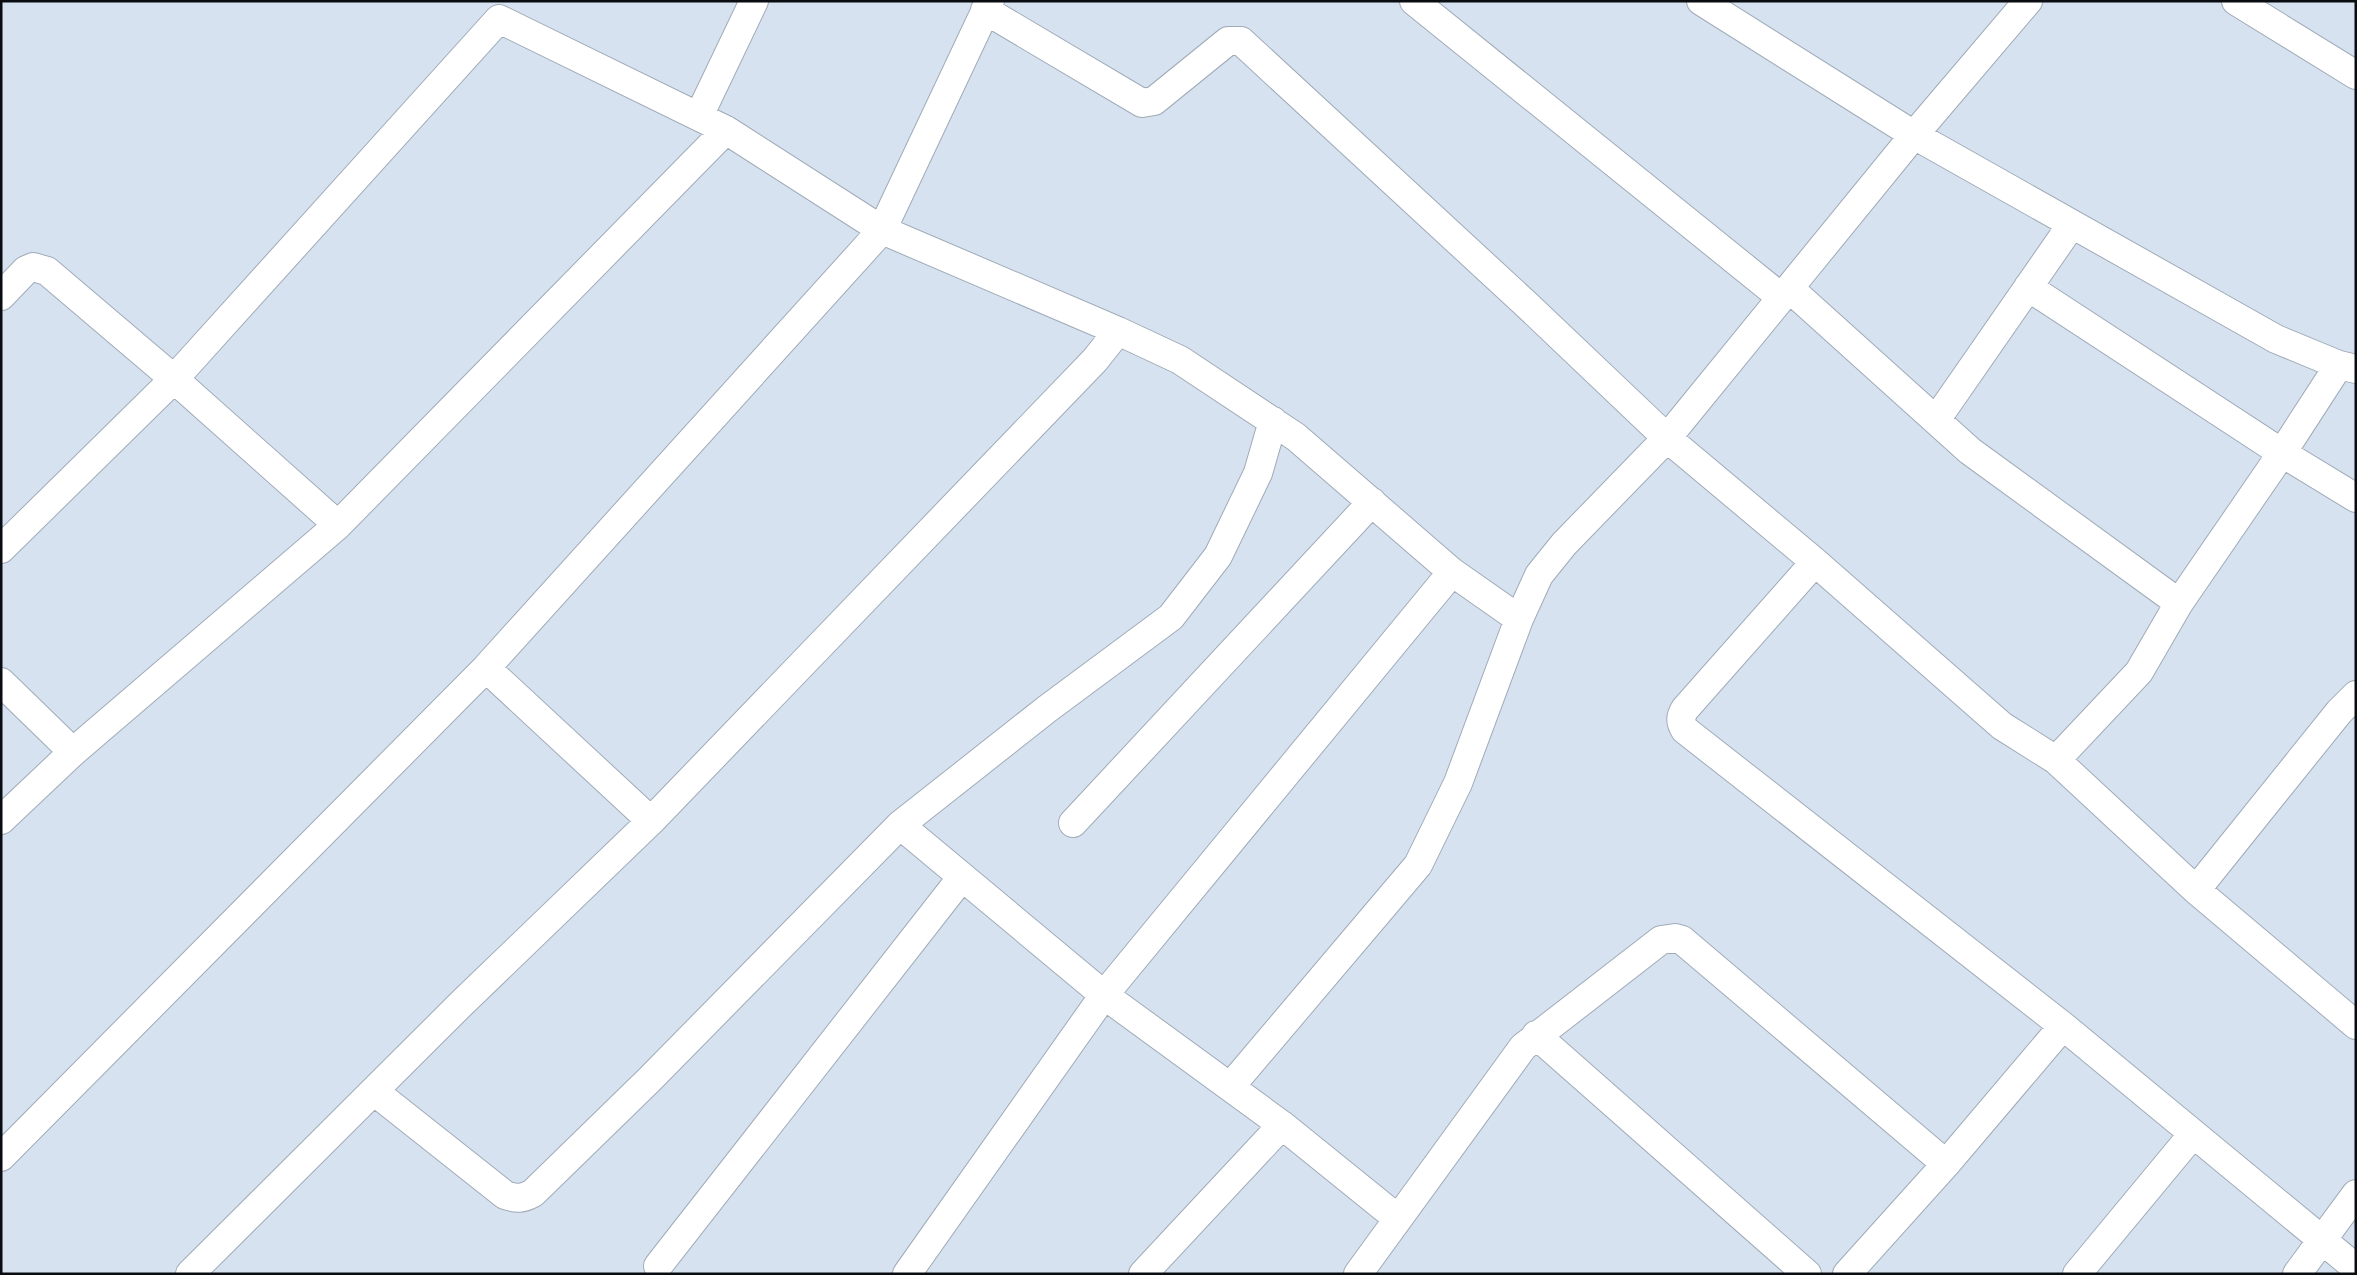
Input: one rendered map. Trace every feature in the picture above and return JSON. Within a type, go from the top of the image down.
[{"type":"street","points":[[699,116],[754,1]]},
{"type":"street","points":[[1414,1],[1785,293],[1970,451],[2179,604]]},
{"type":"street","points":[[1701,1],[1914,135],[2276,339],[2347,367],[2282,453],[2179,604],[2139,672],[2056,760]]},
{"type":"street","points":[[1230,1087],[1418,865],[1458,783],[1519,619],[1540,575],[1564,544],[1667,438],[1914,135],[2028,1]]},
{"type":"street","points":[[2236,1],[2356,75]]},
{"type":"street","points":[[1,1157],[486,668],[882,230],[988,6],[1142,103],[1154,101],[1228,41],[1241,41],[1527,305],[1667,438],[1815,562],[2002,726],[2056,760],[2196,890],[2356,1025]]},
{"type":"street","points":[[1,549],[174,379],[504,10],[726,130],[882,230],[1118,331],[1180,360],[1296,436],[1452,572],[1519,619]]},
{"type":"street","points":[[1,820],[73,752],[338,525],[726,130]]},
{"type":"street","points":[[1936,420],[2072,224]]},
{"type":"street","points":[[1,296],[26,270],[33,267],[41,268],[174,379],[338,525]]},
{"type":"street","points":[[2028,288],[2282,453],[2356,498]]},
{"type":"street","points":[[190,1274],[375,1092],[461,1004],[651,821],[1095,360],[1118,331]]},
{"type":"street","points":[[375,1092],[506,1195],[516,1199],[524,1198],[533,1193],[649,1080],[900,825],[1047,709],[1171,617],[1218,556],[1258,473],[1273,421]]},
{"type":"street","points":[[1074,824],[1372,502]]},
{"type":"street","points":[[1815,562],[1685,709],[1681,715],[1681,724],[1685,730],[2063,1026],[2356,1268]]},
{"type":"street","points":[[907,1274],[1104,995],[1452,572]]},
{"type":"street","points":[[486,668],[651,821]]},
{"type":"street","points":[[1,682],[73,752]]},
{"type":"street","points":[[2196,890],[2339,712],[2356,696]]},
{"type":"street","points":[[900,825],[1104,995],[1282,1125],[1396,1218]]},
{"type":"street","points":[[658,1266],[962,877]]},
{"type":"street","points":[[1358,1274],[1396,1218],[1514,1059],[1536,1035],[1661,940],[1675,938],[1682,940],[1946,1164]]},
{"type":"street","points":[[1847,1274],[1946,1164],[2063,1026]]},
{"type":"street","points":[[1536,1035],[1807,1274]]},
{"type":"street","points":[[1143,1274],[1282,1125]]},
{"type":"street","points":[[2077,1274],[2193,1134]]},
{"type":"street","points":[[2297,1274],[2356,1194]]}]
